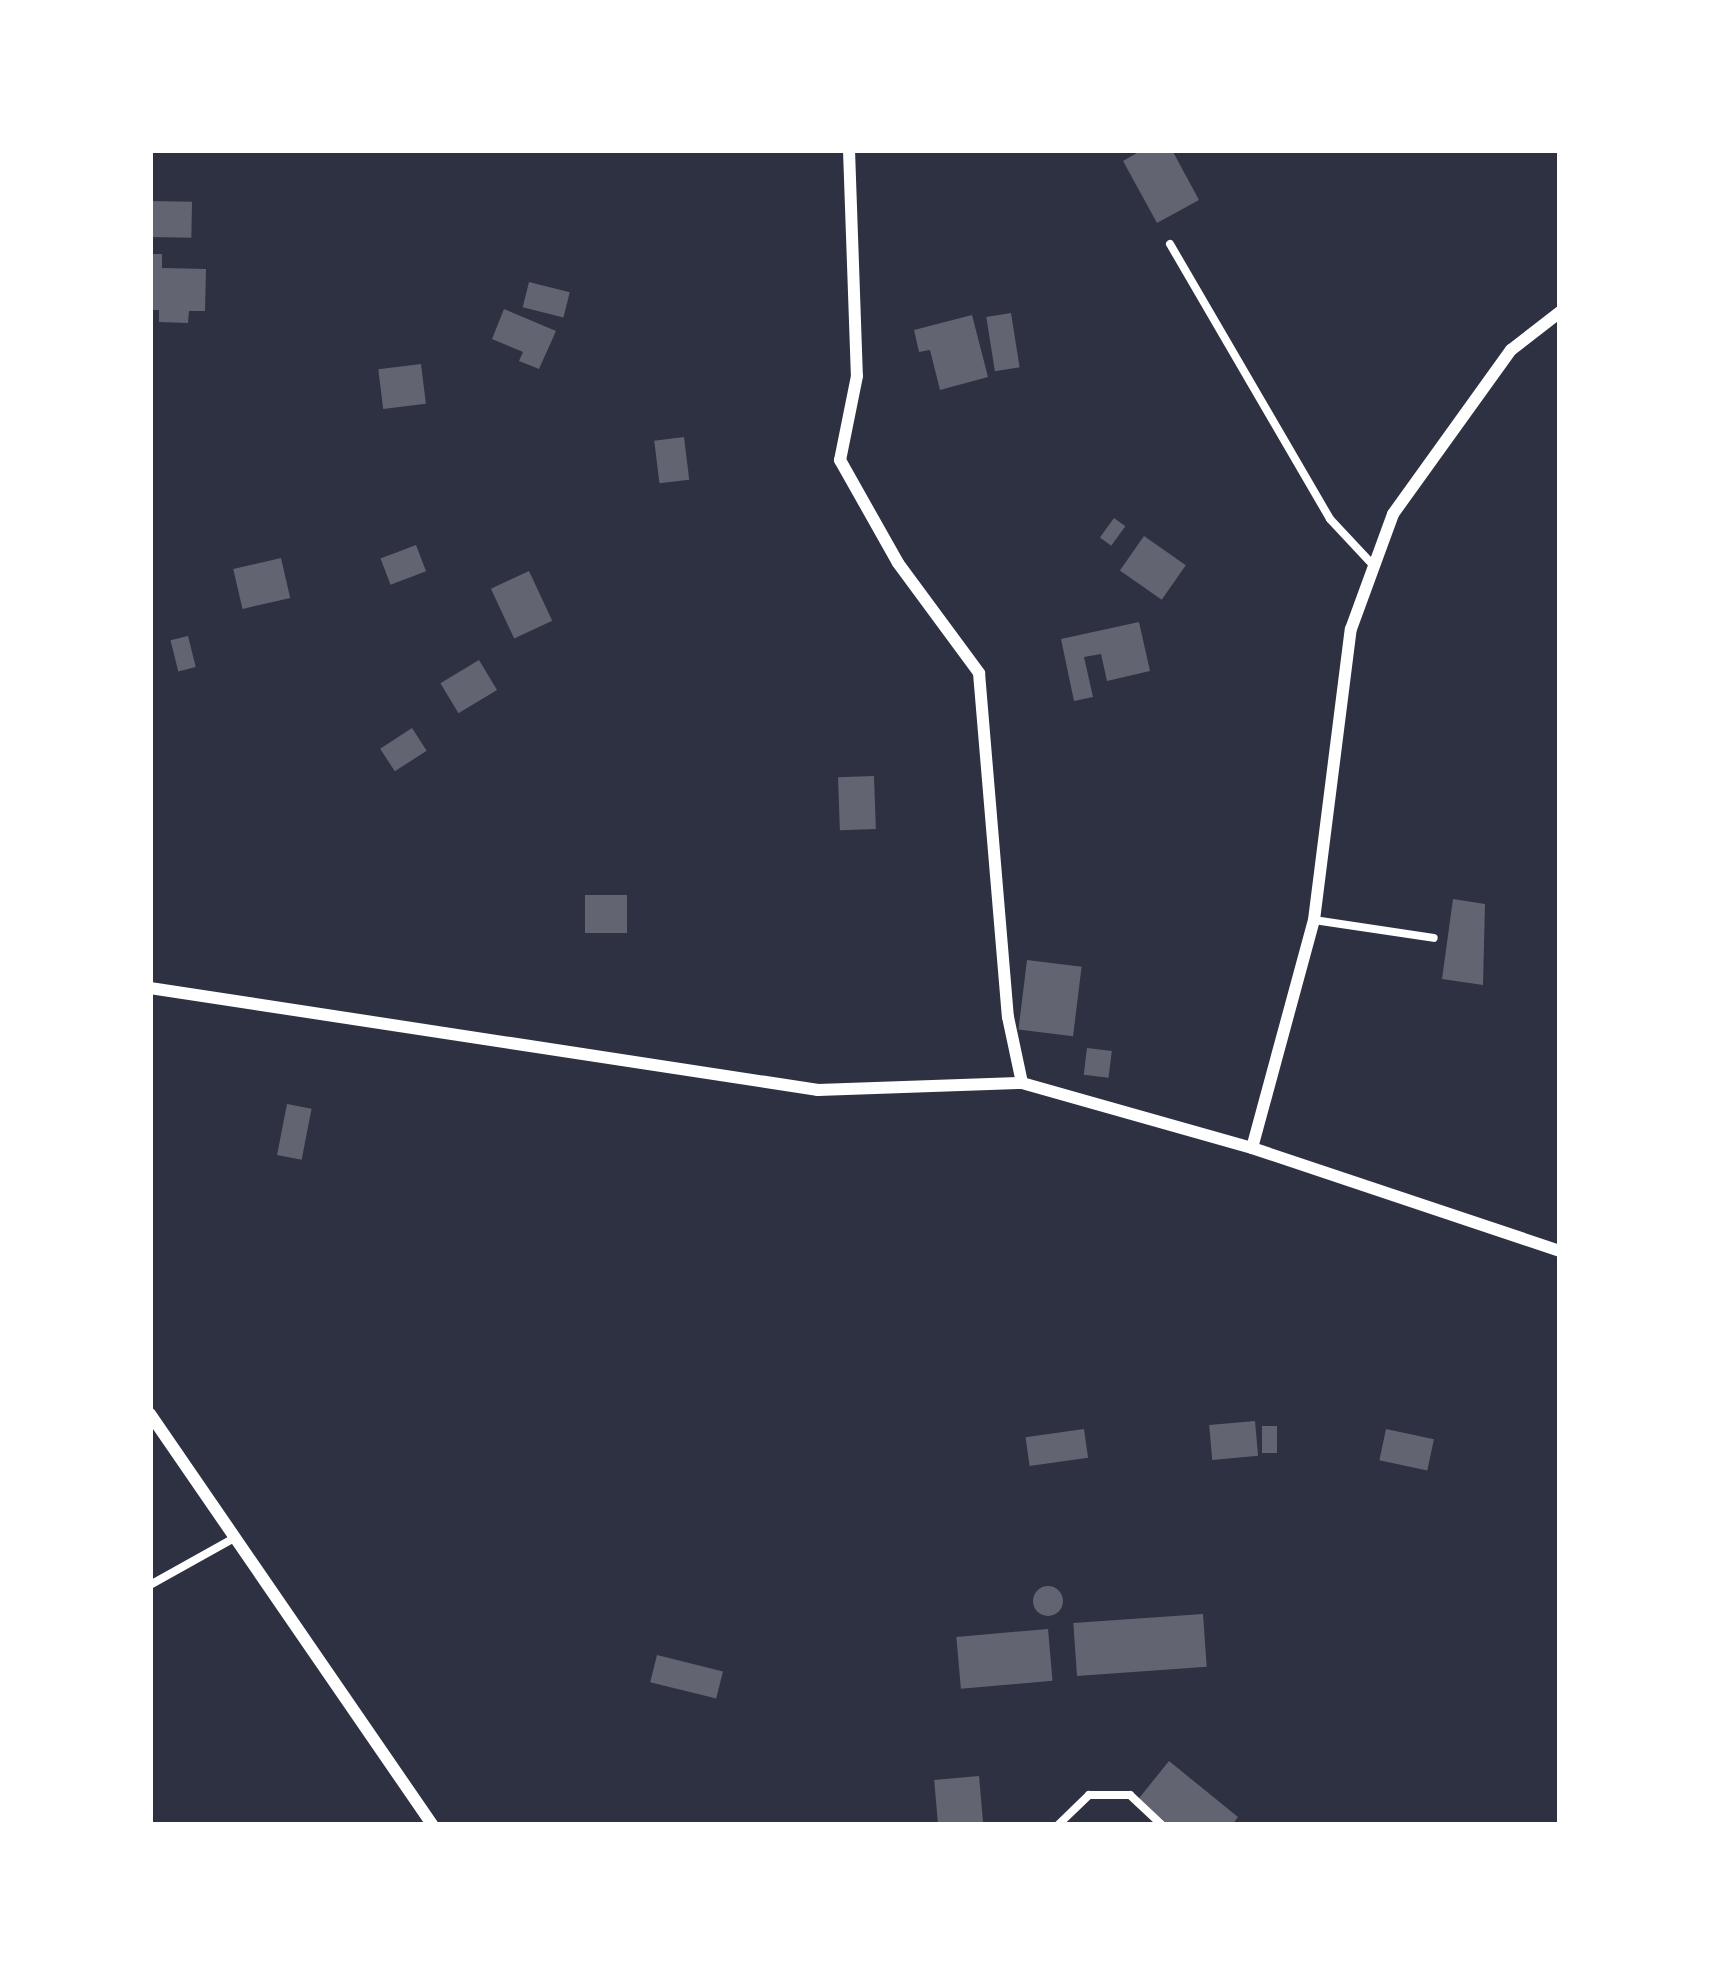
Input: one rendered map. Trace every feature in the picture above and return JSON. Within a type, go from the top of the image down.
[{"type":"street","points":[[849,150],[857,376],[840,460],[898,563],[980,673],[1008,1017],[1022,1083]]},
{"type":"street","points":[[1252,1148],[1314,920],[1351,629],[1393,514],[1511,350],[1560,312]]},
{"type":"street","points":[[150,988],[818,1090],[1022,1083],[1252,1148],[1560,1251]]},
{"type":"street","points":[[150,1414],[432,1825]]},
{"type":"lane","points":[[1170,244],[1330,519],[1374,566]]},
{"type":"lane","points":[[1314,920],[1434,938]]},
{"type":"lane","points":[[150,1585],[235,1538]]},
{"type":"lane","points":[[1058,1825],[1089,1795],[1130,1795],[1162,1825]]},
{"type":"building","points":[[1142,150],[1172,150],[1199,200],[1157,223],[1123,161]]},
{"type":"building","points":[[150,201],[192,202],[191,238],[150,237]]},
{"type":"building","points":[[150,254],[162,254],[162,268],[206,269],[205,311],[189,311],[188,323],[159,322],[159,310],[150,310]]},
{"type":"building","points":[[529,282],[570,292],[563,317],[523,307]]},
{"type":"building","points":[[504,309],[556,331],[539,369],[519,361],[523,352],[492,339]]},
{"type":"building","points":[[1011,313],[1020,367],[995,371],[986,317]]},
{"type":"building","points":[[972,315],[988,377],[940,390],[930,350],[919,352],[914,330]]},
{"type":"building","points":[[421,364],[426,404],[383,409],[378,369]]},
{"type":"building","points":[[684,437],[689,480],[659,483],[654,441]]},
{"type":"building","points":[[1114,518],[1125,526],[1111,546],[1100,537]]},
{"type":"building","points":[[1144,536],[1186,565],[1162,600],[1120,570]]},
{"type":"building","points":[[416,545],[426,571],[391,585],[381,559]]},
{"type":"building","points":[[281,558],[290,598],[242,609],[233,569]]},
{"type":"building","points":[[529,571],[552,621],[514,639],[491,589]]},
{"type":"building","points":[[1139,622],[1150,671],[1107,681],[1101,654],[1084,657],[1093,697],[1074,701],[1061,639]]},
{"type":"building","points":[[188,636],[196,667],[178,671],[171,640]]},
{"type":"building","points":[[479,660],[497,690],[458,713],[440,683]]},
{"type":"building","points":[[412,728],[427,751],[395,771],[380,749]]},
{"type":"building","points":[[874,776],[876,829],[840,830],[838,777]]},
{"type":"building","points":[[585,895],[627,895],[627,933],[585,933]]},
{"type":"building","points":[[1453,899],[1485,904],[1483,985],[1442,979]]},
{"type":"building","points":[[1027,960],[1082,967],[1073,1036],[1018,1029]]},
{"type":"building","points":[[1087,1048],[1112,1051],[1109,1078],[1084,1075]]},
{"type":"building","points":[[287,1104],[312,1109],[302,1160],[277,1155]]},
{"type":"building","points":[[1255,1421],[1258,1456],[1212,1460],[1209,1425]]},
{"type":"building","points":[[1262,1426],[1277,1426],[1277,1453],[1262,1453]]},
{"type":"building","points":[[1084,1429],[1088,1458],[1030,1466],[1026,1437]]},
{"type":"building","points":[[1386,1429],[1434,1439],[1427,1470],[1379,1460]]},
{"type":"building","points":[[1048,1586],[1063,1601],[1048,1616],[1033,1601]]},
{"type":"building","points":[[1203,1614],[1207,1667],[1077,1676],[1073,1623]]},
{"type":"building","points":[[1048,1629],[1053,1681],[961,1689],[956,1637]]},
{"type":"building","points":[[657,1655],[723,1671],[716,1699],[650,1682]]},
{"type":"building","points":[[1169,1761],[1238,1817],[1232,1825],[1166,1825],[1136,1802]]},
{"type":"building","points":[[979,1776],[983,1825],[938,1825],[934,1780]]}]
